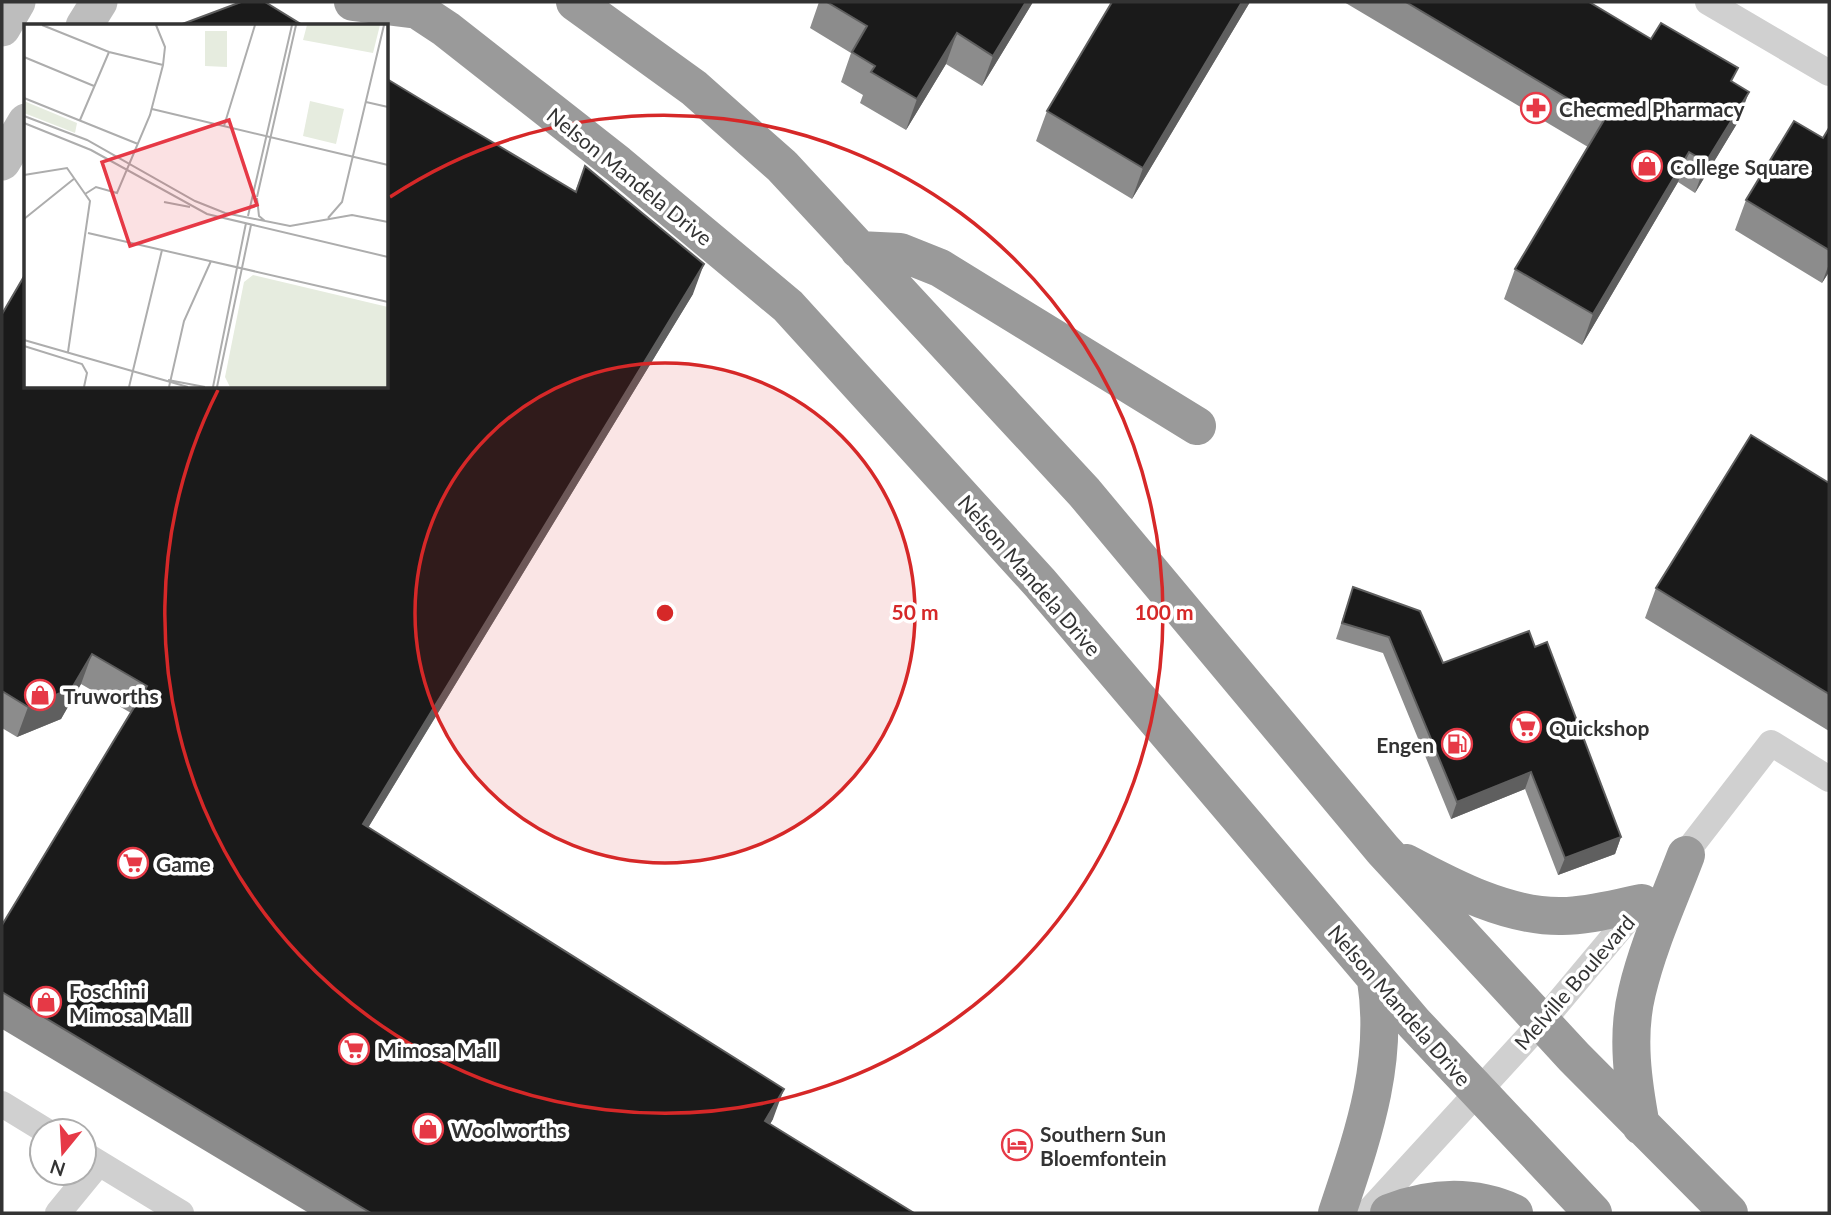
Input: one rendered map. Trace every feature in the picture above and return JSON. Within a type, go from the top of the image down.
[{"type":"highway","points":[[353,2],[411,6]]},
{"type":"highway","points":[[575,2],[694,88],[782,166],[1084,492],[1383,850],[1641,1126],[1729,1213]]},
{"type":"highway","name":"Nelson Mandela Drive","points":[[411,6],[446,29],[618,164],[788,306],[1040,583],[1376,980],[1476,1092],[1593,1213]]},
{"type":"highway","points":[[859,250],[900,252],[940,268],[1197,426]]},
{"type":"highway","points":[[1383,850],[1441,881],[1528,914],[1563,916],[1642,903]]},
{"type":"highway","points":[[1641,1126],[1633,1083],[1636,994],[1651,944],[1686,855]]},
{"type":"highway","points":[[1337,1213],[1354,1163],[1380,1059],[1382,1016],[1376,980]]},
{"type":"highway","points":[[1389,1213],[1413,1203],[1442,1198],[1476,1202],[1514,1213]]},
{"type":"street","points":[[2,28],[17,2]]},
{"type":"street","points":[[85,24],[99,2]]},
{"type":"street","points":[[1708,2],[1829,73]]},
{"type":"street","points":[[2,161],[24,125]]},
{"type":"street","name":"Melville Boulevard","points":[[1367,1213],[1542,1022],[1686,855],[1771,743],[1829,779]]},
{"type":"street","points":[[2,1104],[28,1120]]},
{"type":"street","points":[[98,1163],[181,1213]]},
{"type":"street","points":[[58,1213],[74,1187]]},
{"type":"building","points":[[241,2],[265,2],[301,24],[182,24]]},
{"type":"building","points":[[827,2],[1026,2],[993,56],[957,33],[917,99],[871,72],[875,66],[852,52],[867,26]]},
{"type":"building","points":[[1112,2],[1242,2],[1143,168],[1047,111]]},
{"type":"building","name":"College Square","points":[[1406,2],[1589,2],[1651,39],[1661,23],[1738,68],[1731,81],[1749,92],[1706,162],[1689,152],[1593,314],[1515,269],[1604,120]]},
{"type":"building","points":[[388,80],[576,192],[585,166],[704,264],[363,824],[784,1089],[765,1121],[914,1213],[371,1213],[2,992],[2,925],[147,686],[92,654],[72,688],[28,707],[2,691],[2,314],[24,276],[24,388],[388,388]]},
{"type":"building","points":[[1794,121],[1823,138],[1829,128],[1829,250],[1746,200]]},
{"type":"building","points":[[1751,435],[1829,483],[1829,694],[1656,588]]},
{"type":"building","points":[[1353,587],[1420,611],[1443,663],[1529,631],[1535,647],[1547,642],[1621,837],[1565,858],[1531,772],[1457,802],[1389,637],[1342,623]]},
{"type":"place","name":"Checmed Pharmacy","points":[[1536,108]]},
{"type":"place","name":"College Square","points":[[1647,166]]},
{"type":"place","name":"Truworths","points":[[40,695]]},
{"type":"place","name":"Quickshop","points":[[1526,727]]},
{"type":"place","name":"Engen","points":[[1457,744]]},
{"type":"place","name":"Game","points":[[133,863]]},
{"type":"place","name":"Foschini Mimosa Mall","points":[[46,1002]]},
{"type":"place","name":"Mimosa Mall","points":[[354,1049]]},
{"type":"place","name":"Woolworths","points":[[428,1129]]},
{"type":"place","name":"Southern Sun Bloemfontein","points":[[1017,1145]]}]
